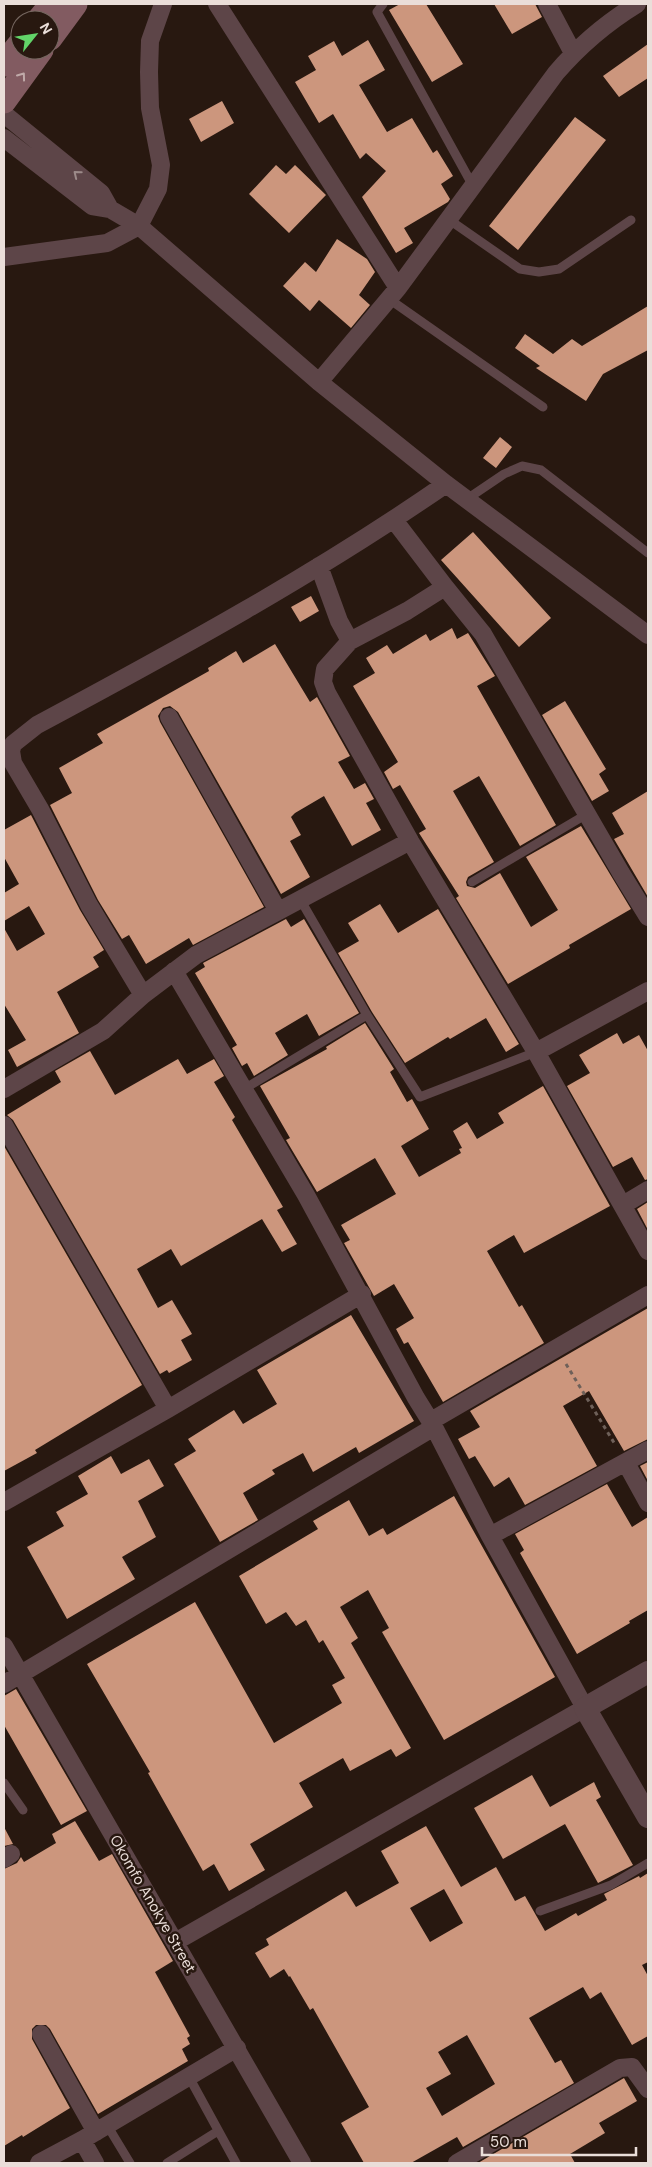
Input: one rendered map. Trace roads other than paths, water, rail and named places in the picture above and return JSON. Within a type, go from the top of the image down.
[{"type":"main road","points":[[60,24],[75,4]]},
{"type":"main road","points":[[4,101],[34,60]]},
{"type":"street","points":[[4,257],[107,243],[139,226],[158,189],[161,165],[150,108],[149,72],[150,41],[163,4]]},
{"type":"street","points":[[217,4],[393,294]]},
{"type":"street","points":[[547,4],[573,52]]},
{"type":"street","points":[[319,382],[393,294],[573,52],[614,18],[637,4]]},
{"type":"street","points":[[4,114],[101,193],[110,209]]},
{"type":"street","points":[[4,138],[92,206],[110,209],[139,226],[319,382],[446,484],[648,635]]},
{"type":"street","points":[[143,995],[90,905],[40,809],[13,763],[11,752],[13,744],[37,725],[237,616],[394,520],[446,484]]},
{"type":"street","points":[[394,520],[445,588],[483,634],[648,916]]},
{"type":"street","points":[[319,566],[339,621],[350,641]]},
{"type":"street","points":[[445,588],[407,611],[350,641],[325,669],[323,682],[327,693],[410,841],[536,1052],[648,1250]]},
{"type":"street","points":[[169,717],[278,911]]},
{"type":"street","points":[[4,1089],[103,1031],[143,995],[196,955],[410,841]]},
{"type":"street","points":[[174,971],[362,1294],[416,1398],[433,1424],[490,1536],[648,1817]]},
{"type":"street","points":[[536,1052],[648,991]]},
{"type":"street","points":[[4,1125],[168,1409]]},
{"type":"street","points":[[623,1206],[648,1190]]},
{"type":"street","points":[[4,1502],[168,1409],[362,1294]]},
{"type":"street","points":[[4,1684],[557,1348],[648,1295]]},
{"type":"street","points":[[490,1536],[648,1450]]},
{"type":"street","points":[[626,1463],[648,1503]]},
{"type":"street","name":"Okomfo Anokye Street","points":[[4,1646],[302,2163]]},
{"type":"street","points":[[176,1942],[648,1672]]},
{"type":"street","points":[[41,2034],[95,2132],[95,2163]]},
{"type":"street","points":[[39,2163],[237,2048]]},
{"type":"street","points":[[457,2163],[620,2068],[632,2067],[648,2089]]},
{"type":"lane","points":[[383,4],[377,12],[473,186]]},
{"type":"lane","points":[[448,219],[520,269],[539,272],[559,269],[631,220]]},
{"type":"lane","points":[[393,294],[543,407]]},
{"type":"lane","points":[[467,499],[504,474],[522,466],[541,470],[648,553]]},
{"type":"lane","points":[[472,882],[587,814]]},
{"type":"lane","points":[[300,900],[367,1016],[420,1097],[536,1052]]},
{"type":"lane","points":[[244,1089],[367,1016]]},
{"type":"lane","points":[[4,1783],[23,1810]]},
{"type":"lane","points":[[540,1911],[611,1885],[648,1863]]},
{"type":"lane","points":[[189,2076],[236,2163]]},
{"type":"lane","points":[[167,2163],[218,2131]]},
{"type":"lane","points":[[95,2132],[130,2163]]}]
